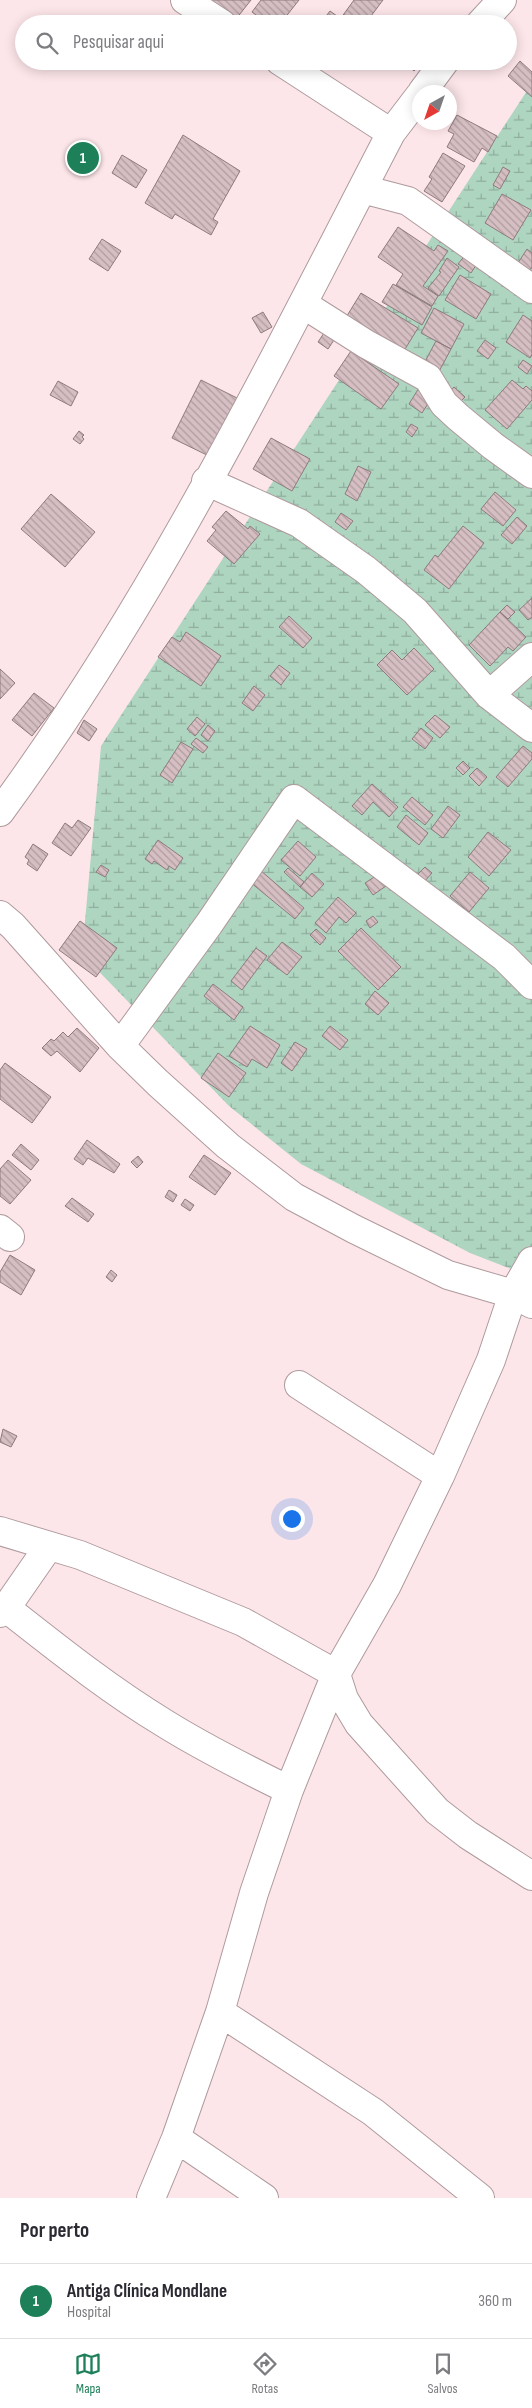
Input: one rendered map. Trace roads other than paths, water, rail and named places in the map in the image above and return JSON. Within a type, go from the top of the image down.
[{"type":"street","points":[[185,0],[208,15]]},
{"type":"street","points":[[488,15],[502,0]]},
{"type":"street","points":[[294,70],[391,133]]},
{"type":"street","points":[[428,85],[438,70]]},
{"type":"street","points":[[0,812],[125,627],[254,398],[391,133],[412,106]]},
{"type":"street","points":[[362,190],[408,201],[532,289]]},
{"type":"street","points":[[303,304],[366,344],[428,378],[444,404],[458,417],[492,446],[532,474]]},
{"type":"street","points":[[206,481],[299,523],[366,570],[415,611],[489,695],[532,728]]},
{"type":"street","points":[[489,695],[532,657]]},
{"type":"street","points":[[120,1046],[209,924],[294,799],[504,957],[532,985]]},
{"type":"street","points":[[0,915],[13,926],[120,1046],[158,1083],[228,1146],[294,1197],[448,1275],[522,1299]]},
{"type":"street","points":[[151,2198],[176,2138],[220,2012],[254,1893],[289,1790],[336,1674],[387,1584],[440,1476],[491,1360],[522,1299],[532,1261]]},
{"type":"street","points":[[299,1385],[440,1476]]},
{"type":"street","points":[[0,1531],[80,1554],[244,1622],[336,1674],[344,1699],[360,1724],[437,1811],[468,1835],[532,1876]]},
{"type":"street","points":[[49,1546],[3,1610],[114,1690],[164,1723],[289,1790]]},
{"type":"street","points":[[220,2012],[373,2112],[480,2198]]},
{"type":"street","points":[[176,2138],[264,2198]]},
{"type":"place","name":"Antiga Clínica Mondlane","points":[[83,158]]}]
